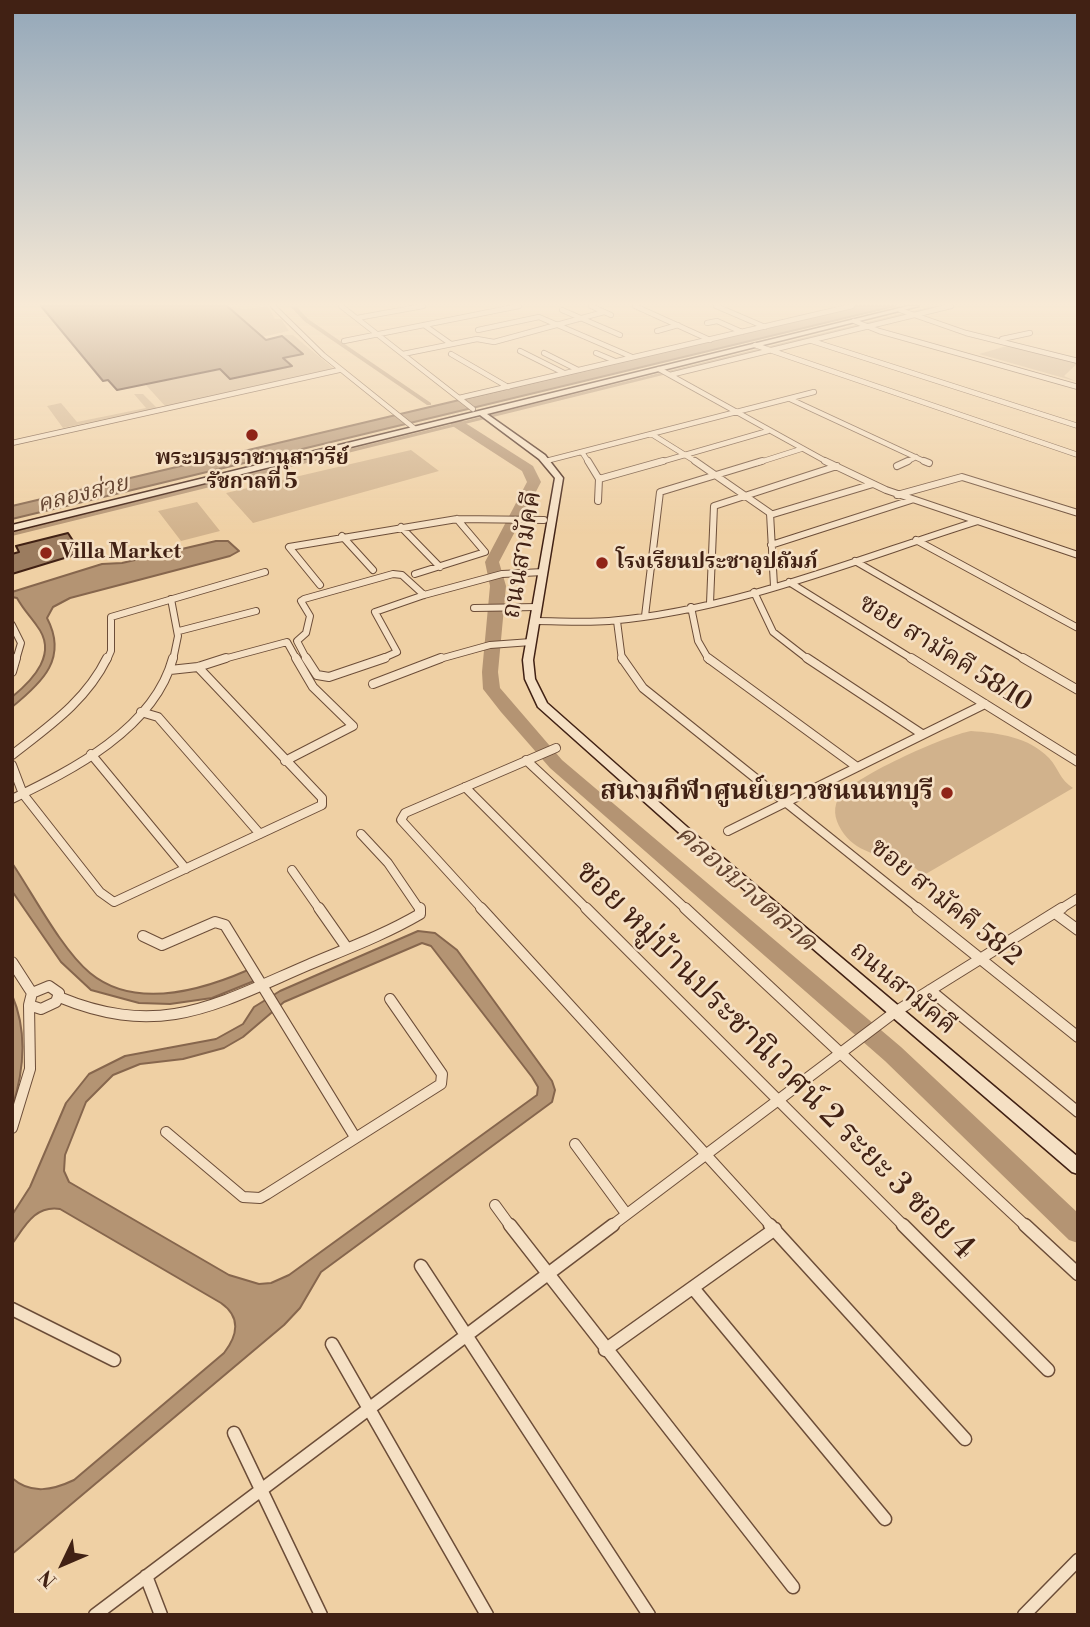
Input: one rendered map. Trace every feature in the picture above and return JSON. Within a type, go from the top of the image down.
[{"type":"main road","points":[[12,528],[412,427],[483,414],[622,382]]},
{"type":"main road","name":"ถนนสามัคคี","points":[[483,414],[546,461],[556,473],[559,484],[534,621],[528,671],[532,688],[556,720],[1078,1167]]},
{"type":"street","points":[[12,443],[286,382]]},
{"type":"street","points":[[355,382],[412,427]]},
{"type":"street","points":[[438,382],[483,414]]},
{"type":"street","points":[[499,382],[508,387]]},
{"type":"street","points":[[460,399],[528,382]]},
{"type":"street","points":[[682,382],[801,449],[897,495],[1078,555]]},
{"type":"street","points":[[859,382],[1078,455]]},
{"type":"street","points":[[938,382],[1078,426]]},
{"type":"street","points":[[546,461],[814,392]]},
{"type":"street","points":[[790,398],[929,463]]},
{"type":"street","points":[[599,479],[768,431]]},
{"type":"street","points":[[653,435],[747,494],[770,515],[774,586]]},
{"type":"street","points":[[645,616],[660,492],[801,449]]},
{"type":"street","points":[[582,452],[599,479],[598,501]]},
{"type":"street","points":[[897,466],[916,457]]},
{"type":"street","points":[[710,603],[713,506],[836,466]]},
{"type":"street","points":[[897,495],[962,477],[1078,513]]},
{"type":"street","points":[[770,515],[873,484]]},
{"type":"street","points":[[771,545],[911,500]]},
{"type":"street","points":[[415,574],[485,552],[457,519]]},
{"type":"street","points":[[320,585],[288,549],[294,545],[342,536],[457,519],[544,520]]},
{"type":"street","points":[[534,621],[617,621],[710,603],[789,582],[978,521]]},
{"type":"street","points":[[401,527],[440,567]]},
{"type":"street","points":[[342,536],[373,570]]},
{"type":"street","points":[[916,540],[1078,628]]},
{"type":"street","points":[[855,561],[1078,690]]},
{"type":"street","points":[[425,596],[402,575],[393,574],[304,598],[301,601],[310,616],[306,633],[297,641],[298,645],[317,675],[323,678],[397,652],[375,612],[425,596],[487,575],[511,571],[544,572]]},
{"type":"street","points":[[12,755],[70,710],[97,679],[111,650],[111,617],[265,572]]},
{"type":"street","name":"ซอย สามัคคี 58/10","points":[[789,582],[1078,762]]},
{"type":"street","points":[[754,592],[773,632],[785,644],[922,734]]},
{"type":"street","points":[[12,799],[91,754],[141,712],[170,670],[178,631],[171,599]]},
{"type":"street","points":[[474,608],[537,607]]},
{"type":"street","points":[[691,607],[698,641],[711,663],[857,767]]},
{"type":"street","points":[[178,631],[256,611]]},
{"type":"street","name":"ซอย สามัคคี 58/2","points":[[617,621],[622,660],[635,680],[1078,1037]]},
{"type":"street","points":[[12,625],[21,643],[12,672]]},
{"type":"street","points":[[170,670],[198,667],[274,643],[287,642],[313,687],[353,726],[321,745],[285,761]]},
{"type":"street","points":[[373,684],[484,646],[531,642]]},
{"type":"street","points":[[12,765],[23,794],[100,892],[114,901],[324,803],[198,667]]},
{"type":"street","points":[[728,831],[985,704]]},
{"type":"street","points":[[141,712],[158,717],[260,834]]},
{"type":"street","points":[[556,748],[405,813],[401,820],[965,1439]]},
{"type":"street","points":[[91,754],[186,869]]},
{"type":"street","points":[[526,760],[1078,1275]]},
{"type":"street","name":"ซอย หมู่บ้านประชานิเวศน์ 2 ระยะ 3 ซอย 4","points":[[465,787],[775,1101],[1048,1370]]},
{"type":"street","points":[[59,997],[103,1014],[157,1019],[193,1012],[347,948],[421,912],[388,863],[361,834]]},
{"type":"street","points":[[292,870],[347,948]]},
{"type":"street","points":[[94,1615],[625,1212],[895,1012],[1078,898]]},
{"type":"street","points":[[1055,913],[1078,930]]},
{"type":"street","points":[[143,936],[162,945],[215,922],[221,923],[355,1137]]},
{"type":"street","points":[[12,962],[32,993],[27,1016],[32,1046],[30,1068],[12,1128]]},
{"type":"street","points":[[32,993],[49,986],[57,990],[59,997]]},
{"type":"street","points":[[930,990],[1078,1112]]},
{"type":"street","points":[[29,1005],[41,1009],[49,1007],[59,997]]},
{"type":"street","points":[[166,1132],[243,1197],[253,1198],[267,1194],[436,1088],[443,1079],[390,999]]},
{"type":"street","points":[[575,1144],[625,1212]]},
{"type":"street","points":[[495,1205],[605,1350],[793,1587]]},
{"type":"street","points":[[605,1350],[775,1229]]},
{"type":"street","points":[[421,1266],[649,1615]]},
{"type":"street","points":[[693,1288],[885,1520]]},
{"type":"street","points":[[12,1310],[114,1360]]},
{"type":"street","points":[[332,1344],[487,1615]]},
{"type":"street","points":[[234,1433],[321,1615]]},
{"type":"street","points":[[1024,1615],[1078,1560]]},
{"type":"street","points":[[146,1576],[161,1615]]},
{"type":"shaded area","points":[[279,382],[172,406],[165,406],[145,384]]},
{"type":"shaded area","points":[[134,394],[143,394],[157,408],[63,428],[47,406],[61,403],[77,422],[146,408]]},
{"type":"shaded area","points":[[411,450],[439,471],[253,523],[226,493]]},
{"type":"shaded area","points":[[197,502],[220,531],[181,541],[158,511]]},
{"type":"shaded area","points":[[971,731],[1003,735],[1032,745],[1049,758],[1073,788],[924,875],[908,864],[864,850],[850,841],[837,821],[835,812],[838,799],[846,790],[900,759],[942,740]]},
{"type":"water","points":[[536,382],[580,382],[12,519],[12,506]]},
{"type":"water","points":[[216,541],[228,541],[239,551],[230,556],[70,598],[53,607],[47,618],[55,645],[49,668],[34,688],[12,707],[12,697],[41,665],[45,646],[37,626],[17,598],[12,597],[12,592],[102,564],[122,563]]},
{"type":"water","points":[[12,863],[48,921],[79,963],[108,984],[147,994],[168,993],[209,985],[248,970],[254,981],[212,998],[170,1004],[139,1003],[91,990],[61,962],[12,891]]},
{"type":"water","points":[[418,931],[435,933],[457,950],[552,1081],[555,1090],[552,1102],[321,1272],[300,1308],[284,1325],[12,1554],[12,1478],[34,1489],[58,1486],[74,1480],[224,1353],[232,1340],[235,1326],[232,1314],[221,1303],[60,1209],[44,1210],[37,1214],[12,1244],[12,1215],[30,1187],[66,1103],[89,1074],[125,1056],[216,1039],[243,1024],[254,1007],[280,991]],"holes":[[[422,943],[431,946],[532,1077],[538,1087],[537,1095],[289,1275],[271,1283],[259,1284],[229,1275],[69,1182],[64,1171],[65,1155],[86,1102],[113,1075],[140,1064],[183,1059],[224,1048],[243,1037],[284,1002]]]},
{"type":"water","points":[[12,995],[20,1023],[22,1051],[12,1108]]},
{"type":"building","points":[[110,382],[157,382],[117,390]]},
{"type":"building","name":"Villa Market","points":[[68,533],[81,553],[12,574],[12,554],[19,552],[16,546]]},
{"type":"waterway","name":"คลองบางตลาด","points":[[397,382],[429,404]]},
{"type":"waterway","name":"คลองส่วย","points":[[12,534],[630,382]]},
{"type":"waterway","name":"คลองบางตลาด","points":[[455,422],[528,469],[534,482],[492,562],[498,586],[490,672],[492,689],[556,764],[893,1054],[1078,1231]]},
{"type":"place","name":"พระบรมราชานุสาวรีย์ รัชกาลที่ 5","points":[[252,435]]},
{"type":"place","name":"Villa Market","points":[[46,553]]},
{"type":"place","name":"โรงเรียนประชาอุปถัมภ์","points":[[602,563]]},
{"type":"place","name":"สนามกีฬาศูนย์เยาวชนนนทบุรี","points":[[947,793]]}]
